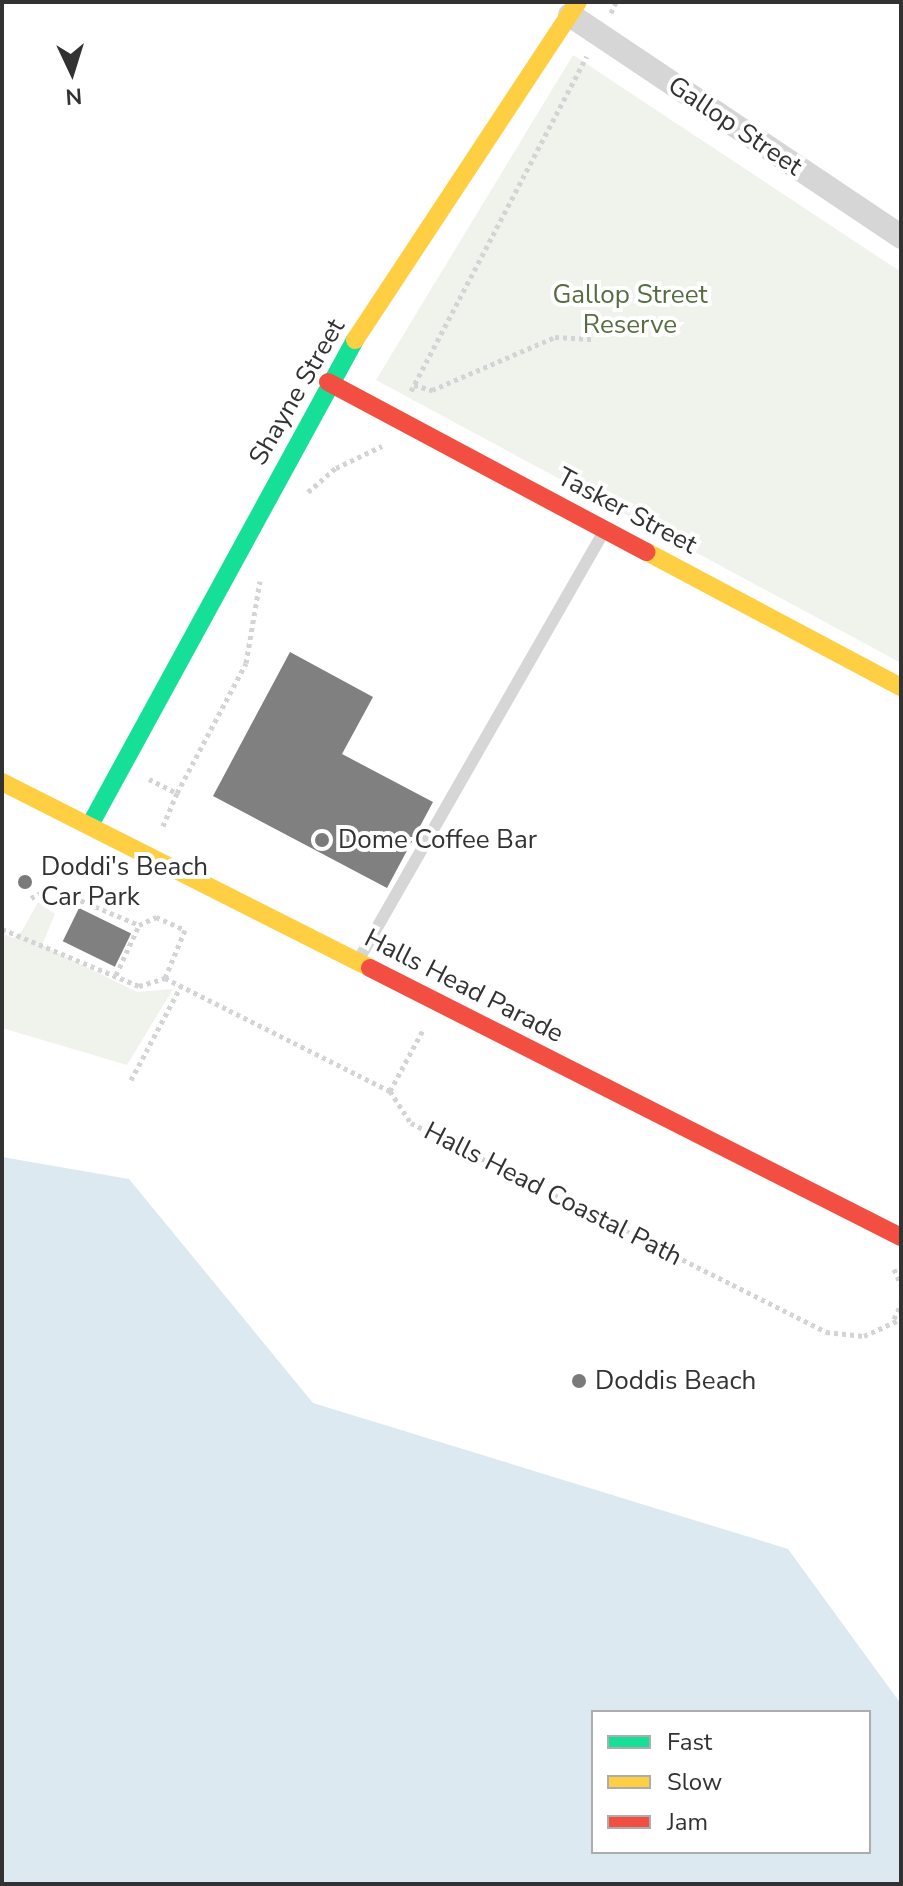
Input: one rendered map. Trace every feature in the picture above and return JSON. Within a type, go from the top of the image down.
[{"type":"street","name":"Gallop Street","points":[[574,8],[600,36],[901,237]]},
{"type":"street","name":"Shayne Street","points":[[90,825],[328,382],[574,8]]},
{"type":"street","name":"Tasker Street","points":[[328,382],[901,687]]},
{"type":"street","name":"Halls Head Parade","points":[[2,782],[901,1237]]},
{"type":"lane","points":[[358,961],[605,528]]},
{"type":"path","points":[[303,496],[336,468],[378,453],[616,2]]},
{"type":"path","points":[[414,385],[432,390],[555,337],[592,339]]},
{"type":"path","points":[[177,793],[246,663],[267,568]]},
{"type":"path","points":[[142,792],[145,777]]},
{"type":"path","points":[[153,826],[162,830]]},
{"type":"path","points":[[31,898],[51,888],[139,925]]},
{"type":"path","points":[[2,929],[139,986],[165,978],[185,930],[156,917],[139,925],[116,975]]},
{"type":"path","name":"Halls Head Coastal Path","points":[[165,978],[390,1091],[411,1123],[826,1332],[864,1336],[894,1320],[901,1321]]},
{"type":"path","points":[[131,1080],[181,986]]},
{"type":"path","points":[[390,1091],[438,1002]]},
{"type":"path","points":[[894,1320],[901,1304]]},
{"type":"green space","name":"Gallop Street Reserve","points":[[573,55],[901,272],[901,663],[376,380]]},
{"type":"green space","points":[[38,902],[55,914],[42,945],[137,992],[173,989],[127,1065],[2,1028],[2,933],[13,938],[22,931]]},
{"type":"shaded area","points":[[2,1157],[129,1179],[313,1403],[788,1549],[901,1704],[901,1884],[2,1884]]},
{"type":"building","points":[[290,652],[373,697],[342,754],[433,802],[387,888],[213,796]]},
{"type":"building","points":[[79,908],[131,933],[115,967],[63,941]]},
{"type":"traffic: fast","points":[[90,825],[355,340]]},
{"type":"traffic: slow","points":[[355,340],[578,2]]},
{"type":"traffic: slow","points":[[647,552],[901,687]]},
{"type":"traffic: slow","points":[[2,782],[370,968]]},
{"type":"traffic: jam","points":[[328,382],[647,552]]},
{"type":"traffic: jam","points":[[370,968],[901,1237]]},
{"type":"place","name":"Dome Coffee Bar","points":[[322,840]]},
{"type":"place","name":"Doddi's Beach Car Park","points":[[25,882]]},
{"type":"place","name":"Doddis Beach","points":[[579,1381]]}]
